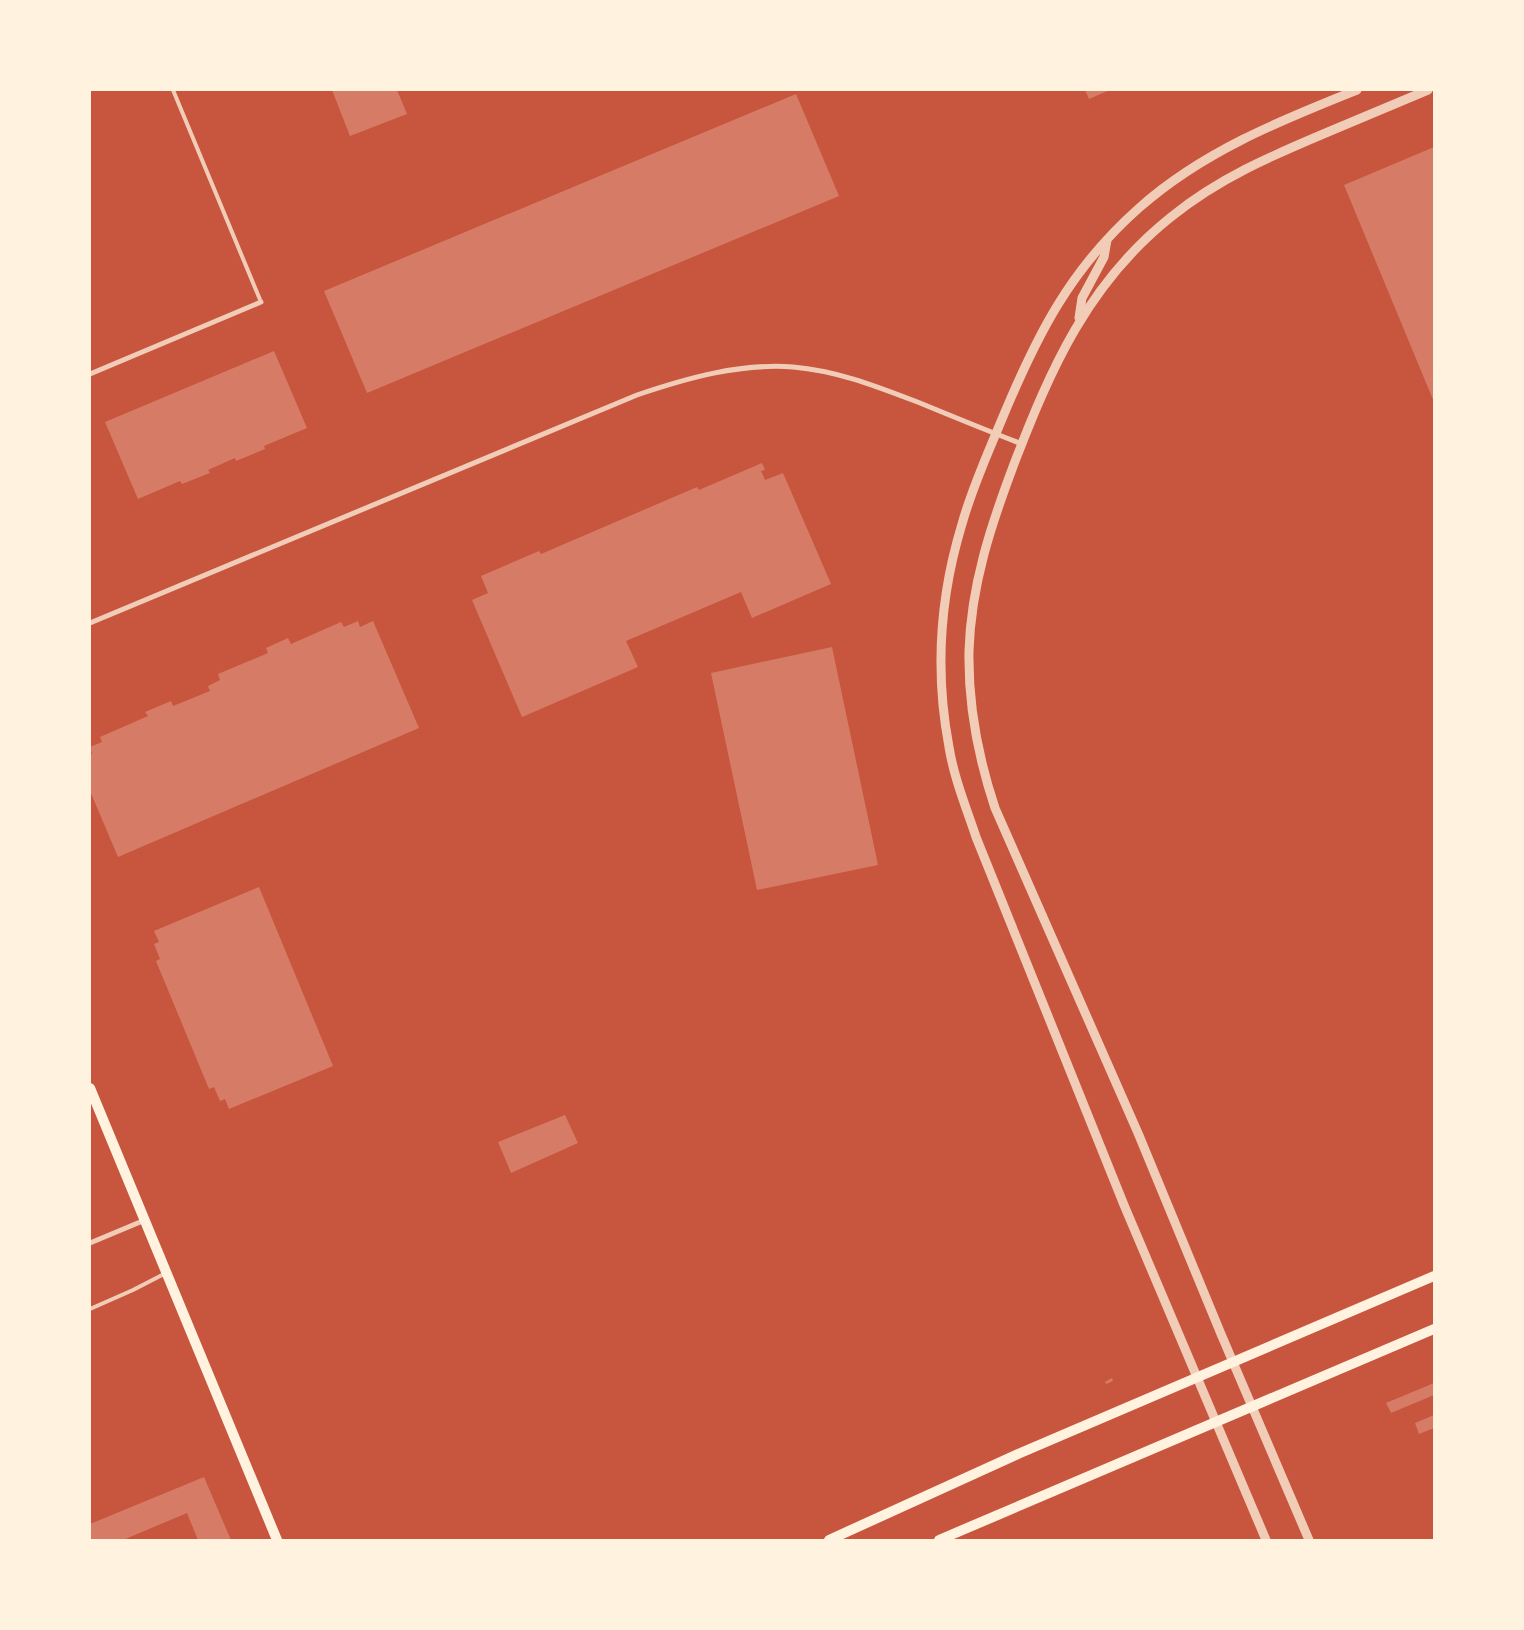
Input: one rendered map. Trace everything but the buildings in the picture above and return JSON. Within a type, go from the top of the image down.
[{"type":"main road","points":[[90,1088],[168,1272],[277,1540]]},
{"type":"main road","points":[[829,1540],[1018,1454],[1434,1276]]},
{"type":"main road","points":[[939,1540],[1434,1329]]},
{"type":"street","points":[[1266,1540],[1106,1160],[976,837],[956,777],[949,748],[942,690],[941,647],[947,587],[952,558],[962,522],[996,434],[1031,352],[1044,326],[1072,282],[1107,239],[1147,201],[1200,162],[1250,135],[1357,90]]},
{"type":"street","points":[[1308,1540],[1145,1150],[1002,826],[979,757],[970,679],[969,650],[974,600],[985,547],[1022,444],[1054,368],[1079,321],[1102,288],[1137,248],[1169,218],[1205,192],[1244,168],[1428,90]]},
{"type":"street","points":[[1079,321],[1082,298],[1104,257],[1107,239]]},
{"type":"street","points":[[90,374],[261,302]]},
{"type":"street","points":[[90,623],[637,395],[704,375],[751,368],[792,367],[821,371],[860,380],[1022,444]]},
{"type":"street","points":[[90,1243],[146,1220]]},
{"type":"lane","points":[[173,90],[261,302]]},
{"type":"lane","points":[[90,1309],[168,1272]]}]
